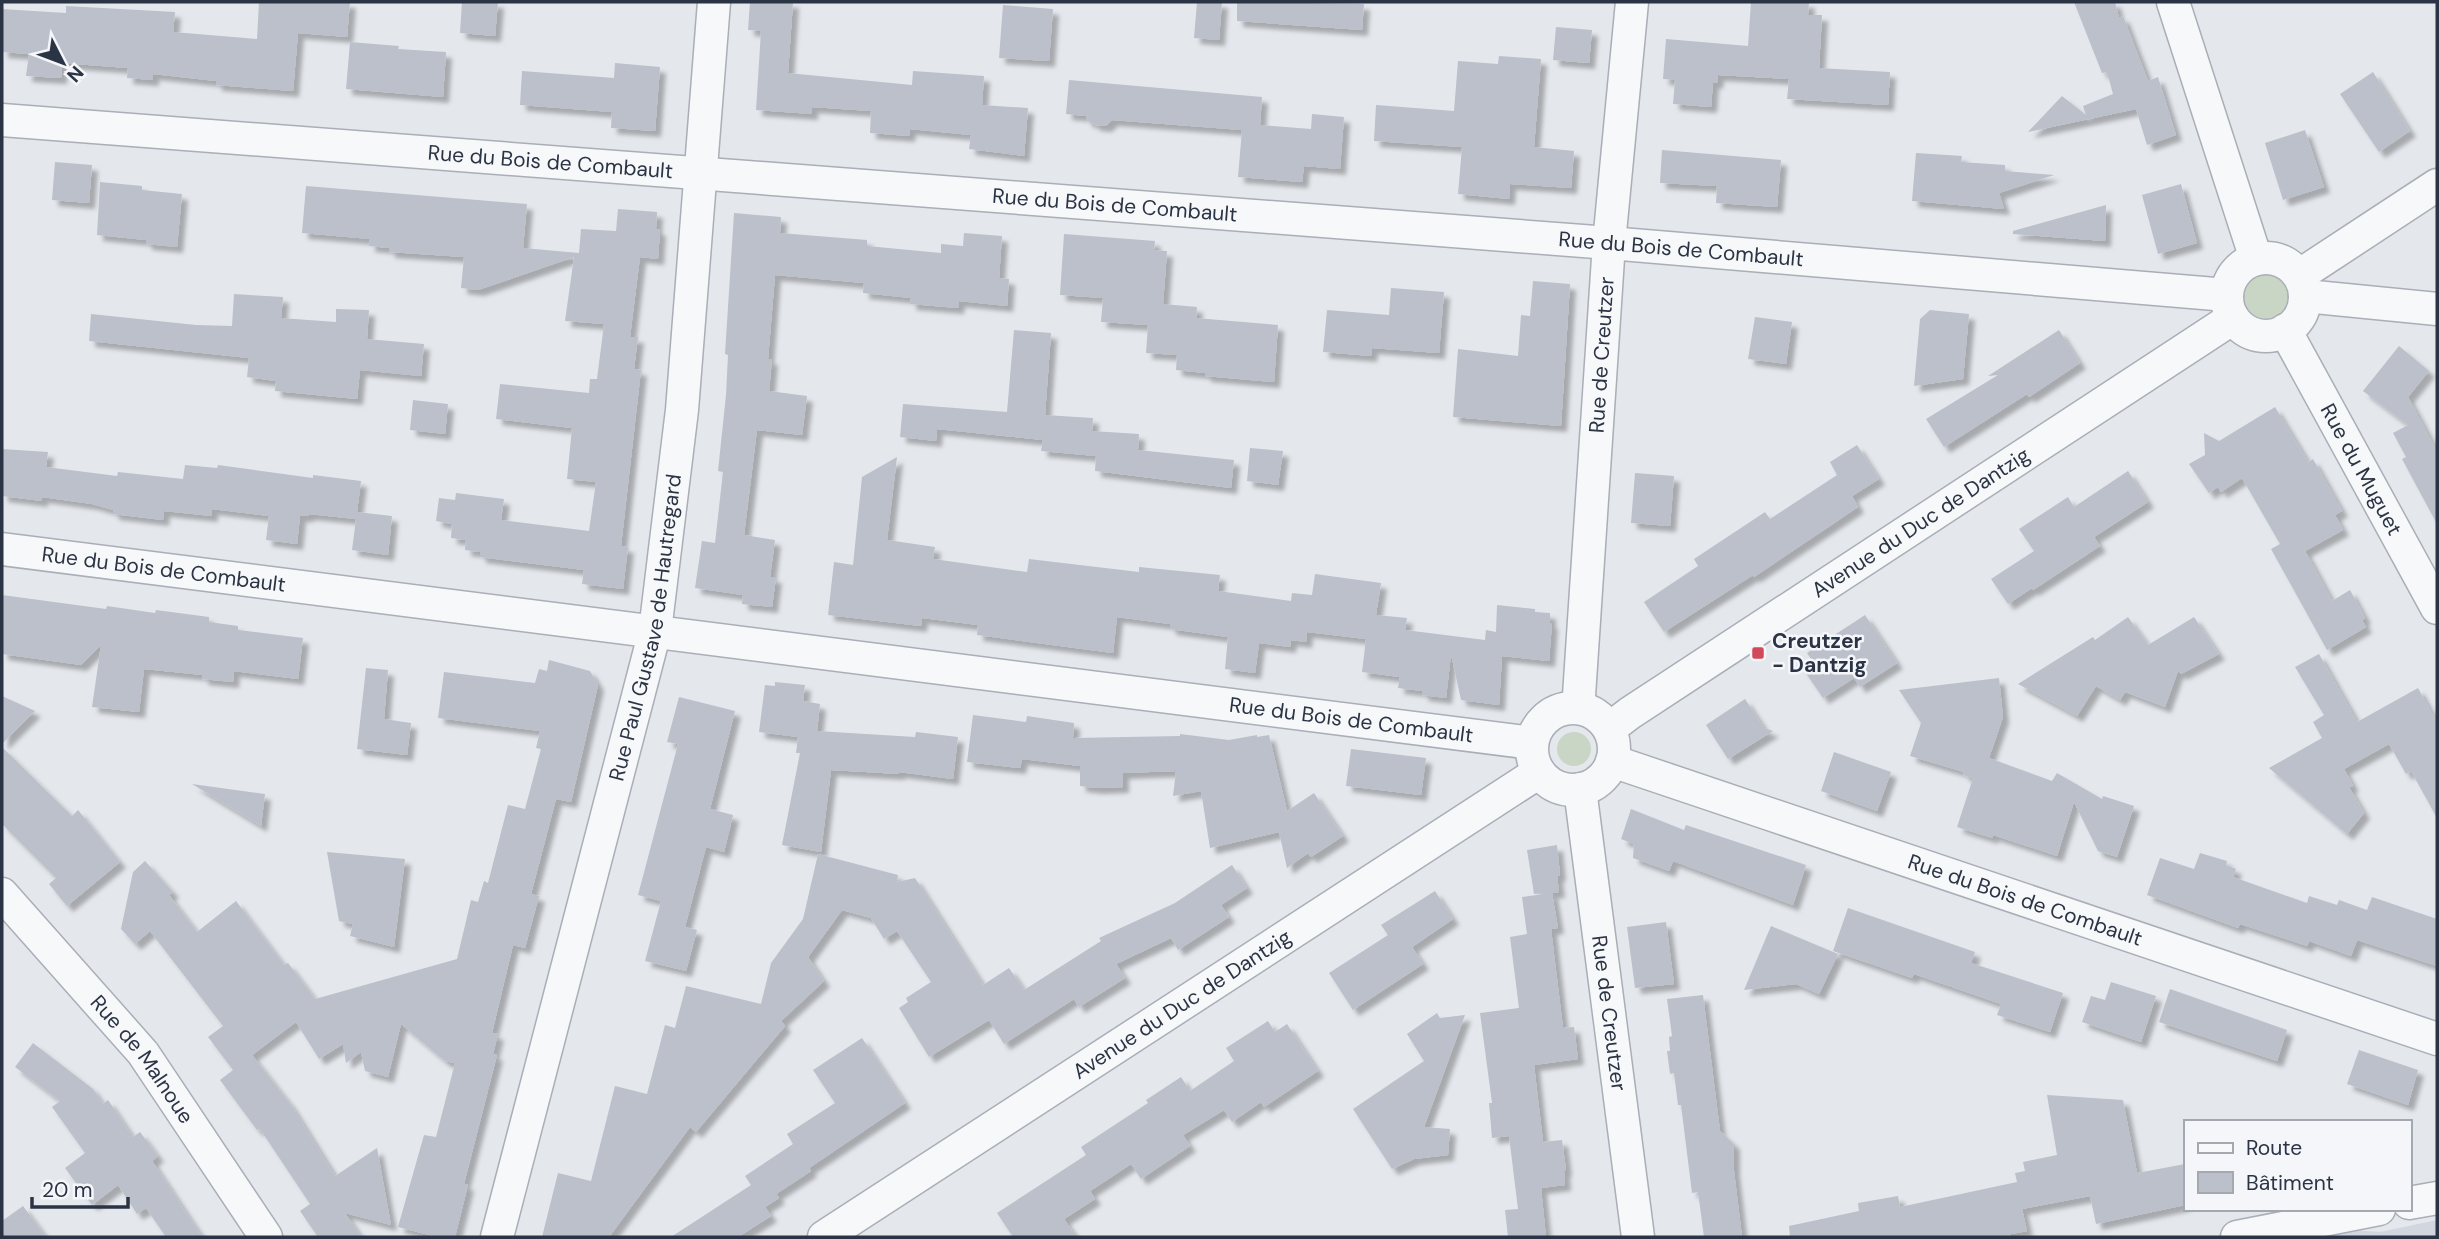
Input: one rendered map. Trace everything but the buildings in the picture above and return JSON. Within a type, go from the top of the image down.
[{"type":"street","name":"Rue Paul Gustave de Hautregard","points":[[497,1237],[655,631],[682,410],[714,2]]},
{"type":"street","name":"Rue de Creutzer","points":[[1581,708],[1580,684],[1609,243],[1632,2]]},
{"type":"street","points":[[2173,2],[2256,259]]},
{"type":"street","name":"Rue du Bois de Combault","points":[[2,120],[1609,243],[2230,307]]},
{"type":"street","points":[[2302,286],[2437,185]]},
{"type":"street","points":[[2302,286],[2303,309],[2295,323],[2271,335],[2257,335],[2245,330],[2230,307],[2229,282],[2237,271],[2247,262],[2269,258],[2282,261],[2302,286],[2332,300],[2437,309]]},
{"type":"street","name":"Avenue du Duc de Dantzig","points":[[1609,729],[2230,307]]},
{"type":"street","name":"Rue du Muguet","points":[[2285,330],[2437,608]]},
{"type":"street","name":"Rue du Bois de Combault","points":[[2,549],[655,631],[1535,757]]},
{"type":"street","points":[[1581,708],[1602,719],[1609,729],[1614,750],[1612,761],[1601,779],[1592,786],[1570,790],[1547,781],[1535,757],[1536,730],[1544,719],[1555,711],[1581,708]]},
{"type":"street","name":"Avenue du Duc de Dantzig","points":[[824,1237],[1535,757]]},
{"type":"street","name":"Rue du Bois de Combault","points":[[1612,761],[2437,1039]]},
{"type":"street","name":"Rue de Creutzer","points":[[1580,789],[1638,1237]]},
{"type":"street","name":"Rue de Malnoue","points":[[2,894],[143,1053],[266,1237]]},
{"type":"street","points":[[2411,1203],[2437,1198]]},
{"type":"street","points":[[2237,1237],[2369,1211]]},
{"type":"shaded area","points":[[2437,1220],[2437,1237],[2317,1237],[2354,1230],[2380,1232]]},
{"type":"green space","points":[[2267,273],[2283,280],[2290,296],[2283,312],[2267,319],[2251,312],[2244,296],[2251,280]]},
{"type":"green space","points":[[1574,732],[1586,737],[1591,749],[1586,761],[1574,766],[1562,761],[1557,749],[1562,737]]},
{"type":"place","name":"Creutzer - Dantzig","points":[[1758,653]]}]
